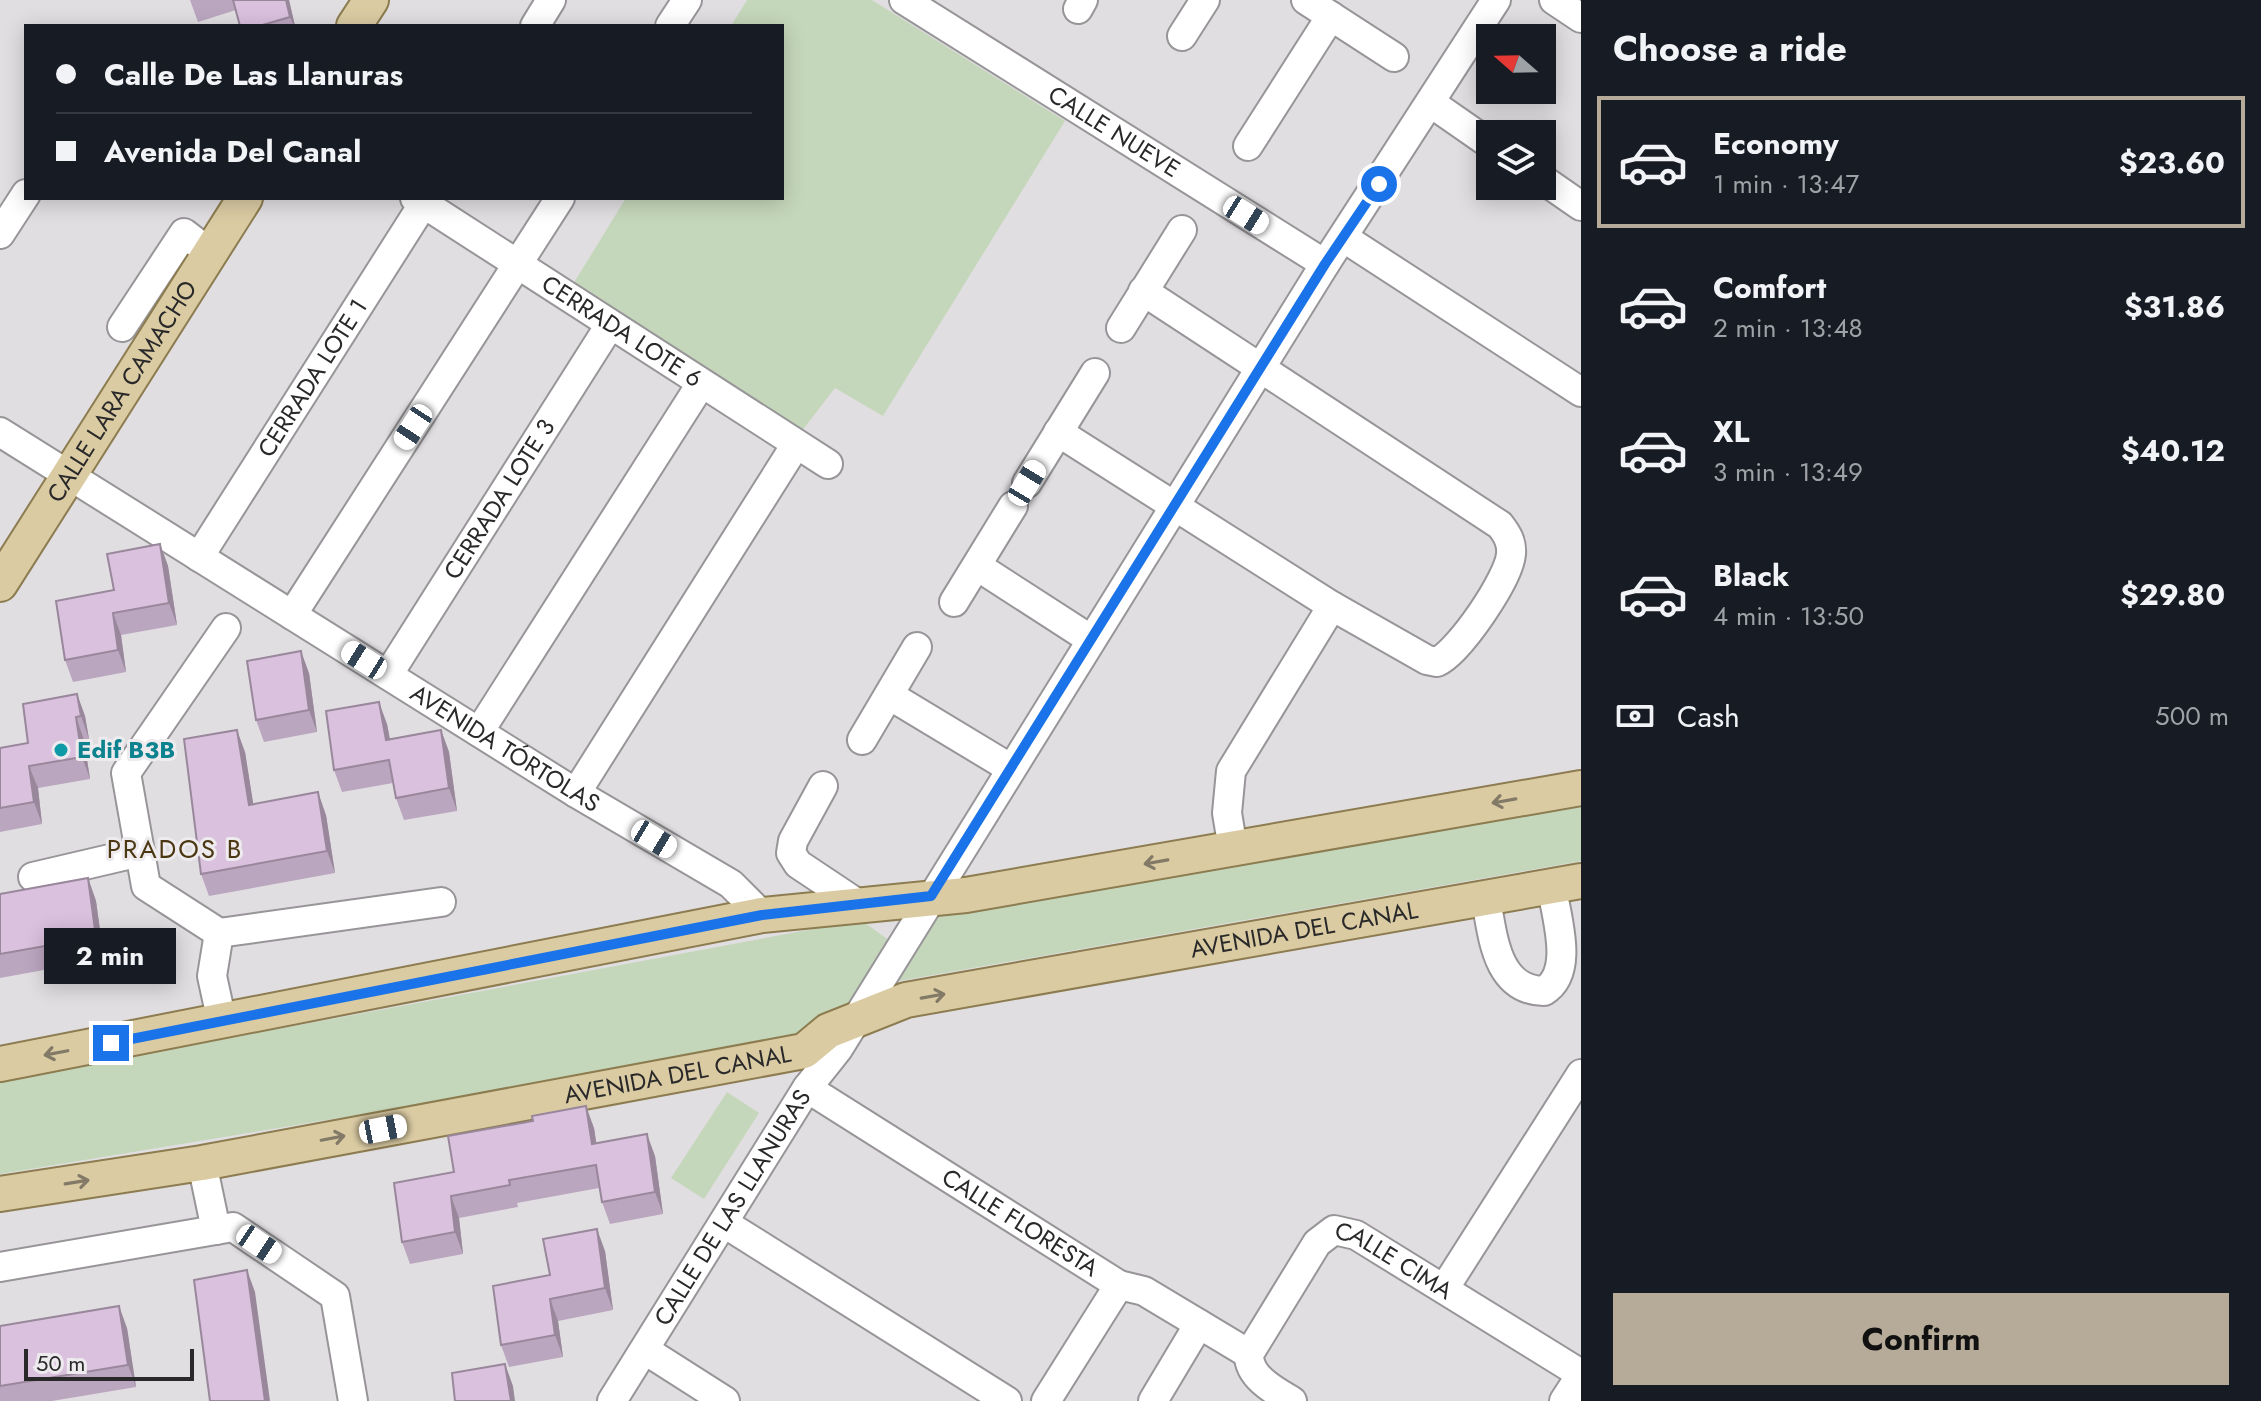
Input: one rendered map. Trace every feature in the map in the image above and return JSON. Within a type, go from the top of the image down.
[{"type":"main road","points":[[355,24],[371,0]]},
{"type":"main road","name":"CALLE LARA CAMACHO","points":[[0,584],[244,200]]},
{"type":"main road","points":[[0,1064],[762,915],[931,896],[966,895],[1581,788]]},
{"type":"main road","name":"AVENIDA DEL CANAL","points":[[0,1194],[202,1163],[804,1051],[828,1031],[858,1016],[906,1000],[1567,884]]},
{"type":"street","points":[[536,24],[551,0]]},
{"type":"street","points":[[671,24],[687,0]]},
{"type":"street","name":"CALLE NUEVE","points":[[904,0],[1325,264]]},
{"type":"street","points":[[1182,36],[1205,0]]},
{"type":"street","points":[[1306,0],[1394,57]]},
{"type":"street","name":"CALLE DE LAS LLANURAS","points":[[612,1401],[807,1088],[838,1049],[1325,264],[1496,0]]},
{"type":"street","points":[[1554,0],[1581,18]]},
{"type":"street","points":[[1248,146],[1331,16]]},
{"type":"street","points":[[1431,103],[1476,134]]},
{"type":"street","points":[[1556,189],[1581,206]]},
{"type":"street","points":[[0,234],[24,197]]},
{"type":"street","name":"CERRADA LOTE 6","points":[[422,200],[795,446],[828,464]]},
{"type":"street","name":"CERRADA LOTE 1","points":[[199,557],[422,200]]},
{"type":"street","points":[[292,615],[559,200]]},
{"type":"street","points":[[1121,328],[1182,230]]},
{"type":"street","points":[[122,327],[184,233],[210,253]]},
{"type":"street","points":[[1344,238],[1581,392]]},
{"type":"street","points":[[1058,432],[1332,606],[1417,656],[1437,662],[1455,651],[1508,568],[1511,543],[1500,525],[1143,291]]},
{"type":"street","name":"CERRADA LOTE 3","points":[[388,675],[610,325]]},
{"type":"street","points":[[954,602],[1095,373]]},
{"type":"street","points":[[479,732],[701,384]]},
{"type":"street","name":"AVENIDA TÓRTOLAS","points":[[0,432],[576,793],[731,884],[762,915]]},
{"type":"street","points":[[576,793],[795,446]]},
{"type":"street","points":[[977,566],[1090,639]]},
{"type":"street","points":[[1233,849],[1227,813],[1231,771],[1332,606]]},
{"type":"street","points":[[226,628],[126,773],[146,886],[219,933],[441,902]]},
{"type":"street","points":[[862,740],[917,647]]},
{"type":"street","points":[[889,695],[1010,768]]},
{"type":"street","points":[[823,786],[793,841],[791,853],[798,864],[861,906]]},
{"type":"street","points":[[33,877],[140,852]]},
{"type":"street","points":[[1486,900],[1497,956],[1505,971],[1522,986],[1544,991],[1553,985],[1562,964],[1567,884]]},
{"type":"street","points":[[219,933],[212,976],[222,1022]]},
{"type":"street","points":[[1444,1289],[1581,1074]]},
{"type":"street","name":"CALLE FLORESTA","points":[[807,1088],[1119,1285],[1046,1401]]},
{"type":"street","points":[[202,1163],[216,1230]]},
{"type":"street","points":[[724,1223],[1007,1401]]},
{"type":"street","points":[[0,1267],[233,1227],[335,1296],[353,1401]]},
{"type":"street","name":"CALLE CIMA","points":[[1249,1354],[1317,1243],[1334,1230],[1356,1235],[1581,1375]]},
{"type":"street","points":[[1119,1285],[1135,1286],[1249,1354],[1252,1370],[1292,1401]]},
{"type":"street","points":[[1153,1401],[1199,1324]]},
{"type":"street","points":[[645,1350],[725,1401]]},
{"type":"street","points":[[1564,1401],[1581,1375]]},
{"type":"green space","points":[[747,0],[872,0],[1065,121],[883,416],[835,388],[784,454],[562,302],[625,200],[784,200],[784,24],[732,24]]},
{"type":"green space","points":[[1581,802],[1581,861],[899,981],[944,895]]},
{"type":"green space","points":[[861,920],[890,941],[848,1004],[794,1043],[0,1174],[0,1081]]},
{"type":"green space","points":[[727,1092],[759,1113],[704,1199],[671,1178]]},
{"type":"building","points":[[233,0],[286,0],[290,17],[266,24],[239,24]]},
{"type":"building","points":[[160,544],[169,603],[113,613],[118,650],[65,660],[56,601],[114,590],[107,554]]},
{"type":"building","points":[[301,651],[309,710],[256,720],[247,661]]},
{"type":"building","points":[[77,694],[81,716],[76,717],[82,757],[29,766],[34,802],[0,808],[0,748],[28,743],[23,704]]},
{"type":"building","points":[[379,702],[386,740],[441,730],[449,788],[396,798],[389,760],[334,770],[326,711]]},
{"type":"building","points":[[237,730],[249,805],[318,792],[327,851],[201,874],[184,739]]},
{"type":"building","points":[[88,878],[96,937],[0,954],[0,894]]},
{"type":"building","points":[[586,1106],[592,1144],[647,1134],[655,1192],[602,1202],[596,1165],[509,1180],[510,1185],[451,1196],[455,1232],[402,1242],[394,1183],[454,1172],[448,1136],[533,1121],[532,1116]]},
{"type":"building","points":[[597,1229],[605,1288],[550,1299],[555,1335],[501,1345],[493,1286],[550,1275],[543,1239]]},
{"type":"building","points":[[247,1270],[265,1401],[210,1401],[194,1280]]},
{"type":"building","points":[[119,1306],[128,1365],[0,1386],[0,1326]]},
{"type":"building","points":[[505,1364],[511,1401],[455,1401],[452,1373]]},
{"type":"place","name":"Edif B3B","points":[[61,750]]},
{"type":"district","name":"PRADOS B","points":[[175,849]]},
{"type":"route","points":[[111,1043],[762,915],[931,896],[1325,264],[1379,184]]}]
